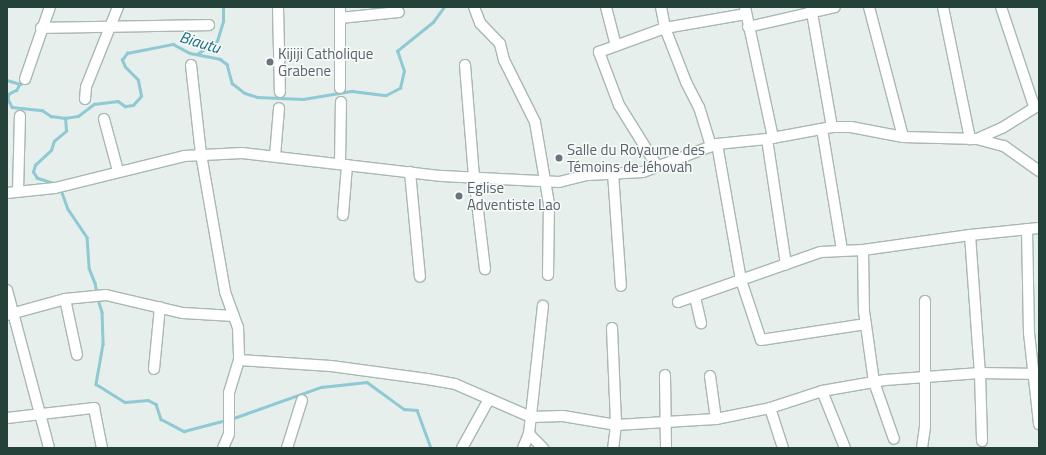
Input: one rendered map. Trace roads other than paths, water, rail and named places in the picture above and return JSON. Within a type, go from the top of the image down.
[{"type":"street","points":[[25,79],[41,28],[50,7]]},
{"type":"street","points":[[85,99],[86,87],[118,7]]},
{"type":"street","points":[[278,7],[280,92]]},
{"type":"street","points":[[340,7],[340,88]]},
{"type":"street","points":[[474,7],[480,23],[500,44],[504,60],[535,122],[549,204],[548,275]]},
{"type":"street","points":[[606,7],[616,46]]},
{"type":"street","points":[[661,7],[665,28],[686,82],[699,107],[714,145],[741,280],[761,340],[866,324]]},
{"type":"street","points":[[748,27],[812,10],[835,7]]},
{"type":"street","points":[[869,7],[903,138]]},
{"type":"street","points":[[943,7],[974,139]]},
{"type":"street","points":[[974,139],[1002,128],[1037,105],[1001,7]]},
{"type":"street","points":[[812,10],[842,250]]},
{"type":"street","points":[[657,166],[619,105],[599,52],[665,28],[746,11],[770,138],[786,264]]},
{"type":"street","points":[[340,18],[400,12]]},
{"type":"street","points":[[41,28],[110,29],[209,25]]},
{"type":"street","points":[[191,65],[201,154],[225,292],[238,327],[239,360],[229,393],[229,434],[223,448]]},
{"type":"street","points":[[465,65],[474,178],[485,269]]},
{"type":"street","points":[[341,102],[344,165],[343,215]]},
{"type":"street","points":[[275,156],[279,108]]},
{"type":"street","points":[[18,191],[20,116]]},
{"type":"street","points":[[104,119],[118,171]]},
{"type":"street","points":[[7,193],[60,187],[118,171],[201,154],[242,153],[410,172],[546,183],[588,175],[643,172],[714,145],[770,138],[827,128],[851,127],[903,138],[974,139],[1004,146],[1039,171]]},
{"type":"street","points":[[1002,128],[1004,146]]},
{"type":"street","points":[[410,172],[420,277]]},
{"type":"street","points":[[613,173],[621,286]]},
{"type":"street","points":[[678,302],[821,252],[863,250],[970,235],[1039,228]]},
{"type":"street","points":[[1027,229],[1029,333],[1036,375],[1039,424]]},
{"type":"street","points":[[970,235],[980,373],[982,441]]},
{"type":"street","points":[[863,250],[866,324],[874,382],[894,439]]},
{"type":"street","points":[[7,290],[11,314],[42,415],[49,448]]},
{"type":"street","points":[[11,314],[65,299],[106,295],[183,313],[234,316]]},
{"type":"street","points":[[695,297],[701,324]]},
{"type":"street","points":[[65,299],[77,355]]},
{"type":"street","points":[[922,448],[926,427],[924,376],[925,301]]},
{"type":"street","points":[[523,448],[529,434],[542,306]]},
{"type":"street","points":[[154,369],[160,307]]},
{"type":"street","points":[[612,328],[616,425],[613,448]]},
{"type":"street","points":[[239,360],[331,366],[427,379],[455,384],[531,417],[563,416],[616,425],[665,424],[716,419],[770,408],[822,392],[874,382],[924,376],[980,373],[1036,375]]},
{"type":"street","points":[[665,375],[666,448]]},
{"type":"street","points":[[710,376],[716,419]]},
{"type":"street","points":[[822,392],[845,448]]},
{"type":"street","points":[[462,448],[489,399]]},
{"type":"street","points":[[287,448],[302,400]]},
{"type":"street","points":[[7,418],[94,408],[102,448]]},
{"type":"street","points":[[770,408],[783,448]]},
{"type":"street","points":[[529,434],[543,448]]},
{"type":"waterway","points":[[197,54],[217,41],[223,21],[223,7]]},
{"type":"waterway","name":"Biautu","points":[[7,80],[20,84],[17,90],[9,94],[8,99],[12,107],[42,110],[51,116],[65,118],[78,116],[94,104],[118,101],[125,106],[133,105],[141,96],[138,80],[125,67],[122,60],[127,53],[173,44],[190,53],[220,59],[227,64],[232,83],[245,93],[257,97],[303,99],[352,91],[386,95],[400,88],[404,71],[397,51],[433,22],[444,7]]},
{"type":"waterway","points":[[55,184],[37,178],[33,172],[35,165],[51,150],[54,141],[66,131],[65,118]]},
{"type":"waterway","points":[[61,190],[68,209],[87,237],[89,268],[95,283],[97,294]]},
{"type":"waterway","points":[[98,299],[102,312],[103,344],[96,384],[125,402],[148,400],[156,404],[161,419],[184,431],[226,420]]},
{"type":"waterway","points":[[231,419],[321,387],[367,382],[404,409],[417,410],[431,448]]},
{"type":"place","name":"Kijiji Catholique Grabene","points":[[270,62]]},
{"type":"place","name":"Salle du Royaume des Témoins de Jéhovah","points":[[559,158]]},
{"type":"place","name":"Eglise Adventiste Lao","points":[[459,196]]}]
